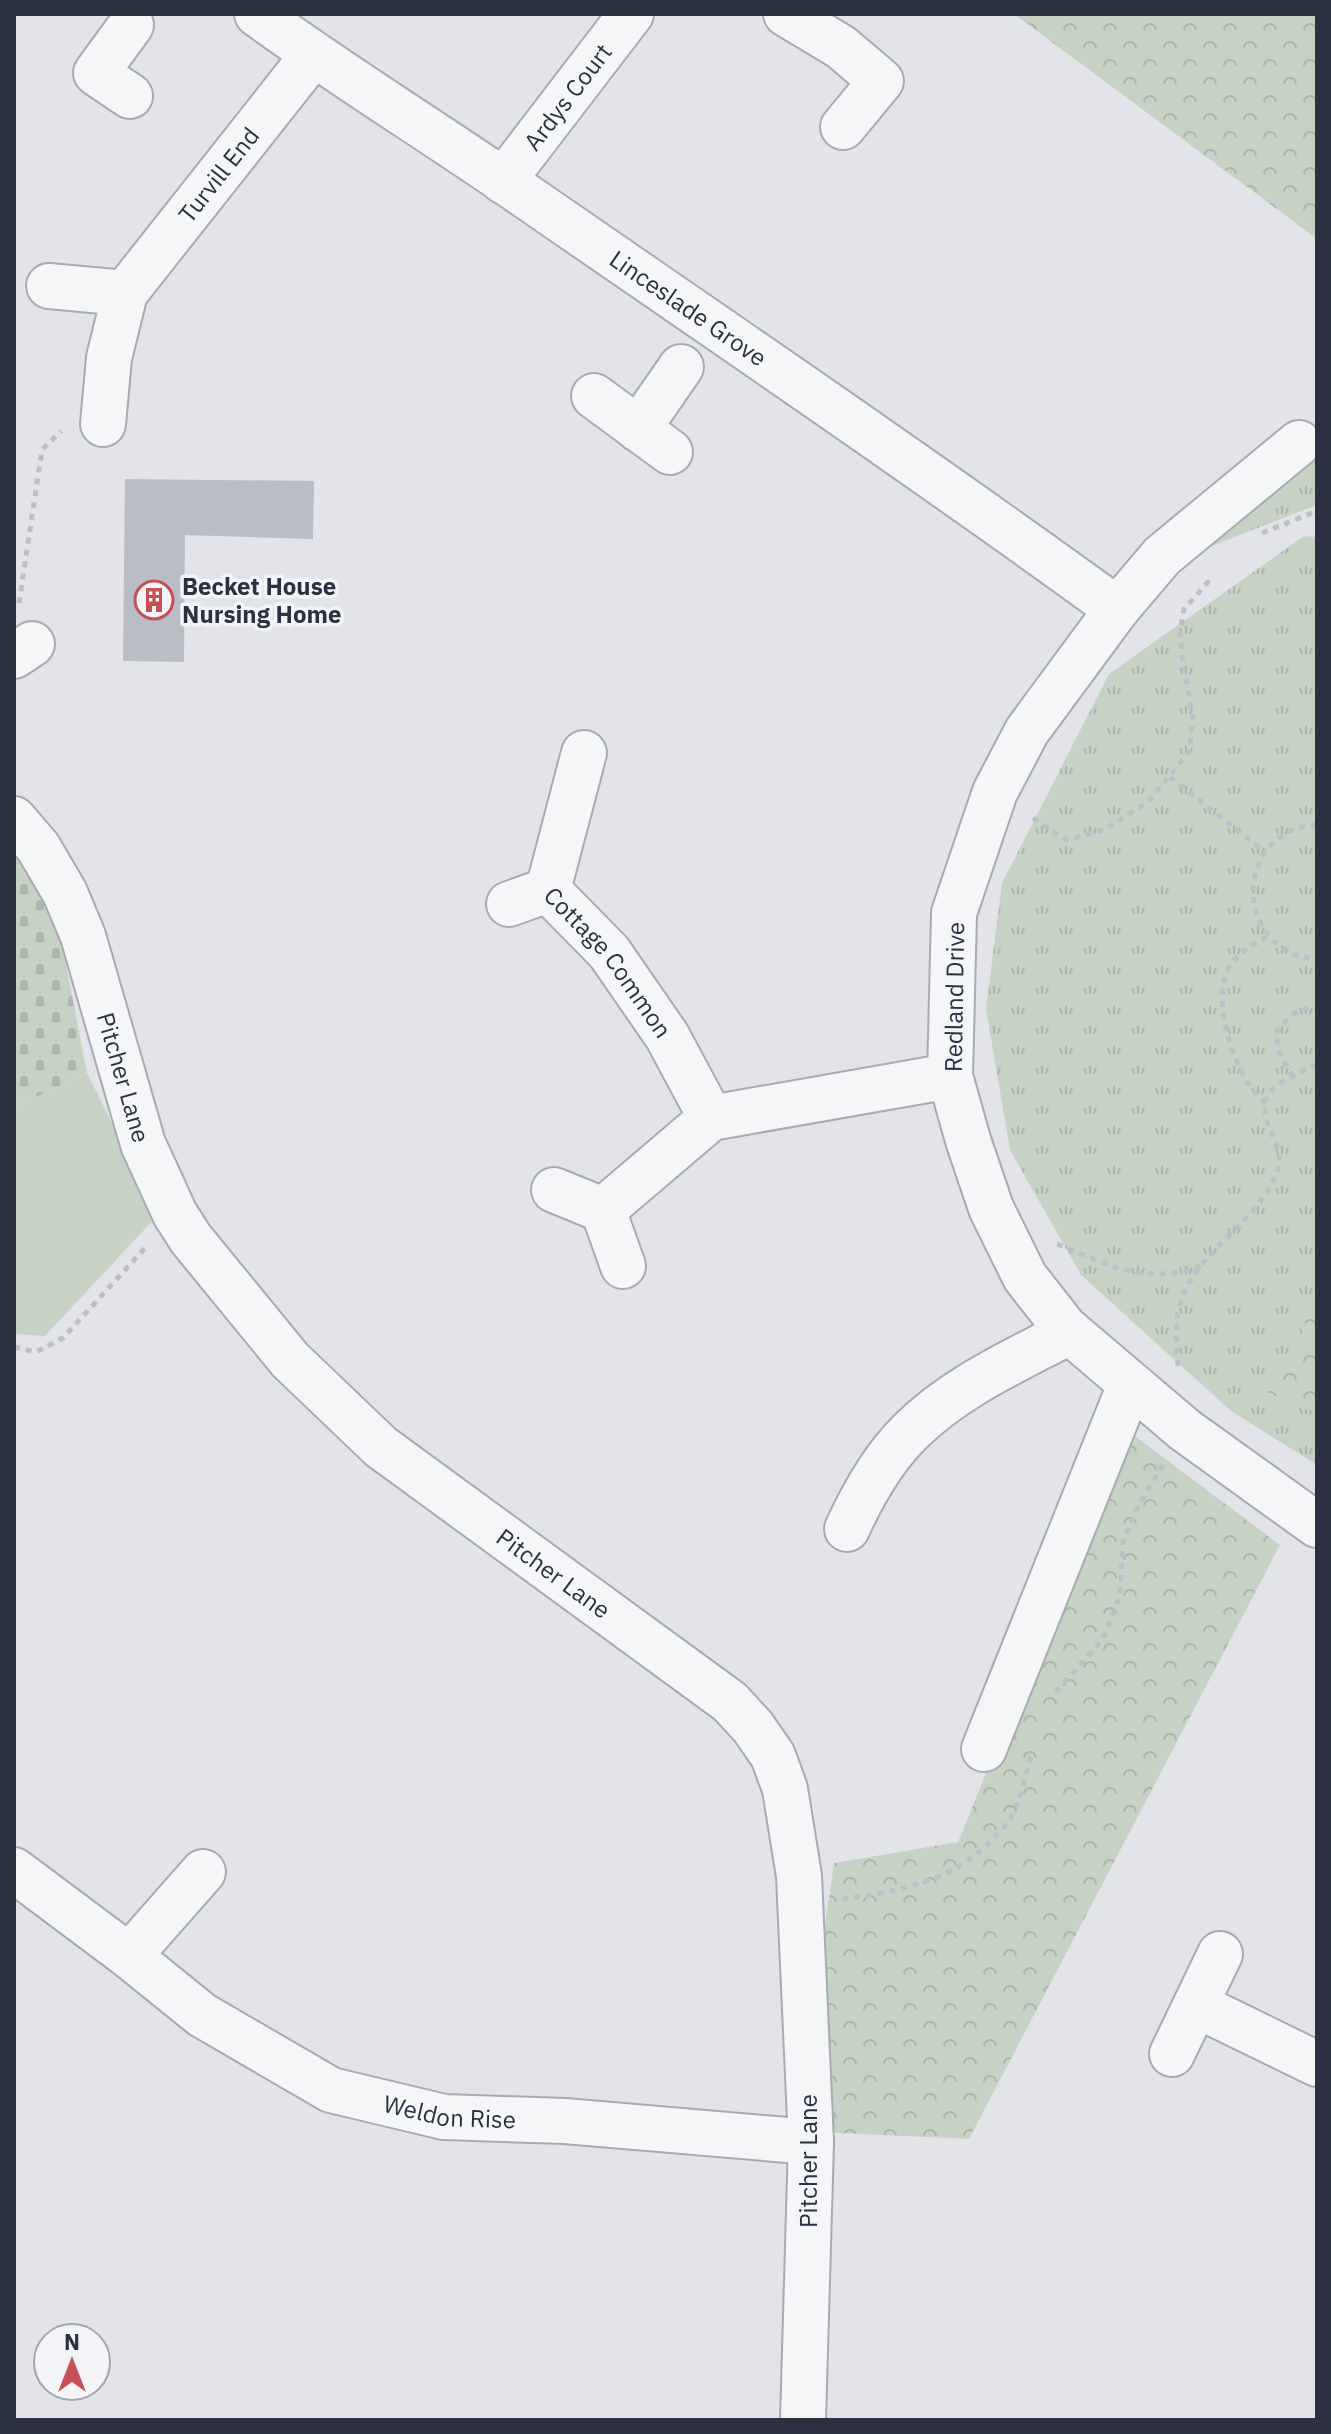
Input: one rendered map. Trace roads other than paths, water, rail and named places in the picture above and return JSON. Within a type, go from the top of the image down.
[{"type":"street","name":"Linceslade Grove","points":[[257,14],[313,55],[503,181],[695,346],[977,508],[1117,609]]},
{"type":"street","name":"Ardys Court","points":[[503,181],[631,14]]},
{"type":"street","points":[[786,14],[841,47],[881,81],[843,127]]},
{"type":"street","points":[[130,96],[96,73],[131,25]]},
{"type":"street","name":"Turvill End","points":[[104,419],[109,358],[125,293],[313,55]]},
{"type":"street","points":[[49,286],[125,293]]},
{"type":"street","points":[[594,396],[654,440],[695,346]]},
{"type":"street","name":"Redland Drive","points":[[1299,443],[1162,556],[1117,609],[1027,731],[995,792],[954,913],[950,1076],[991,1208],[1025,1277],[1069,1332],[1185,1430],[1317,1525]]},
{"type":"street","name":"Cottage Common","points":[[584,753],[529,897],[609,952],[667,1036],[711,1118]]},
{"type":"street","name":"Pitcher Lane","points":[[14,819],[38,847],[65,893],[77,922],[143,1144],[175,1214],[191,1239],[290,1360],[381,1447],[730,1702],[753,1727],[773,1756],[785,1789],[799,1876],[811,2142],[803,2420]]},
{"type":"street","points":[[603,1210],[711,1118],[950,1076]]},
{"type":"street","points":[[554,1190],[603,1210],[623,1266]]},
{"type":"street","points":[[847,1529],[862,1496],[910,1431],[945,1402],[995,1371],[1069,1332]]},
{"type":"street","points":[[984,1749],[1130,1385]]},
{"type":"street","name":"Weldon Rise","points":[[14,1870],[202,2015],[331,2090],[444,2117],[565,2121],[811,2142]]},
{"type":"street","points":[[129,1956],[203,1872]]},
{"type":"street","points":[[1172,2054],[1220,1954]]},
{"type":"street","points":[[1196,2005],[1317,2064]]},
{"type":"place","name":"Becket House Nursing Home","points":[[154,600]]}]
